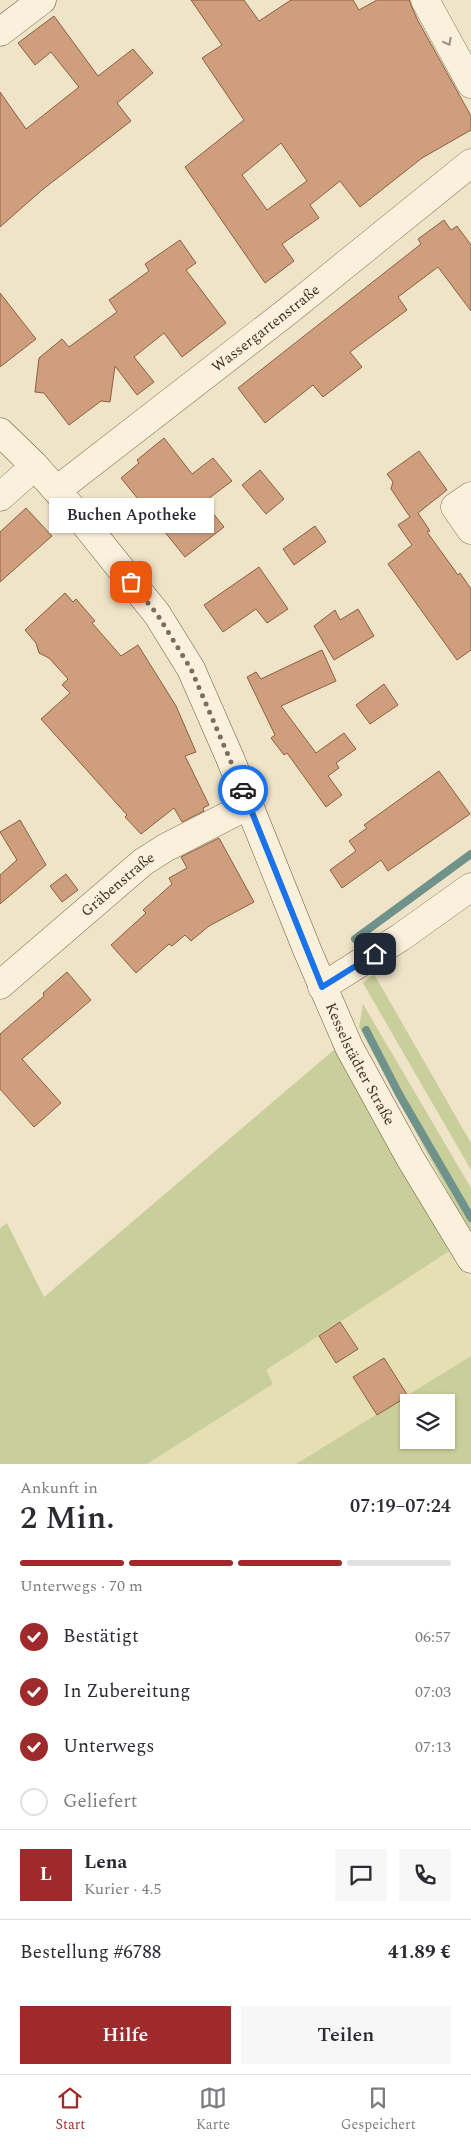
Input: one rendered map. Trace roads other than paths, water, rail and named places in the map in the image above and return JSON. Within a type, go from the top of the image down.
[{"type":"street","points":[[0,32],[42,0]]},
{"type":"street","points":[[425,0],[471,84]]},
{"type":"street","name":"Wassergartenstraße","points":[[57,490],[288,311],[471,163]]},
{"type":"street","name":"Kesselstädter Straße","points":[[0,432],[57,490],[157,614],[191,669],[249,805],[322,987],[358,1064],[410,1158],[471,1259]]},
{"type":"street","points":[[0,497],[35,466]]},
{"type":"street","points":[[471,496],[455,508],[471,530]]},
{"type":"street","name":"Gräbenstraße","points":[[0,985],[142,862],[165,848],[249,805]]},
{"type":"street","points":[[322,987],[401,937],[471,887]]},
{"type":"waterway","points":[[355,939],[471,854]]},
{"type":"waterway","points":[[366,1030],[399,1094],[471,1218]]},
{"type":"place","name":"Buchen Apotheke","points":[[131,582]]}]
